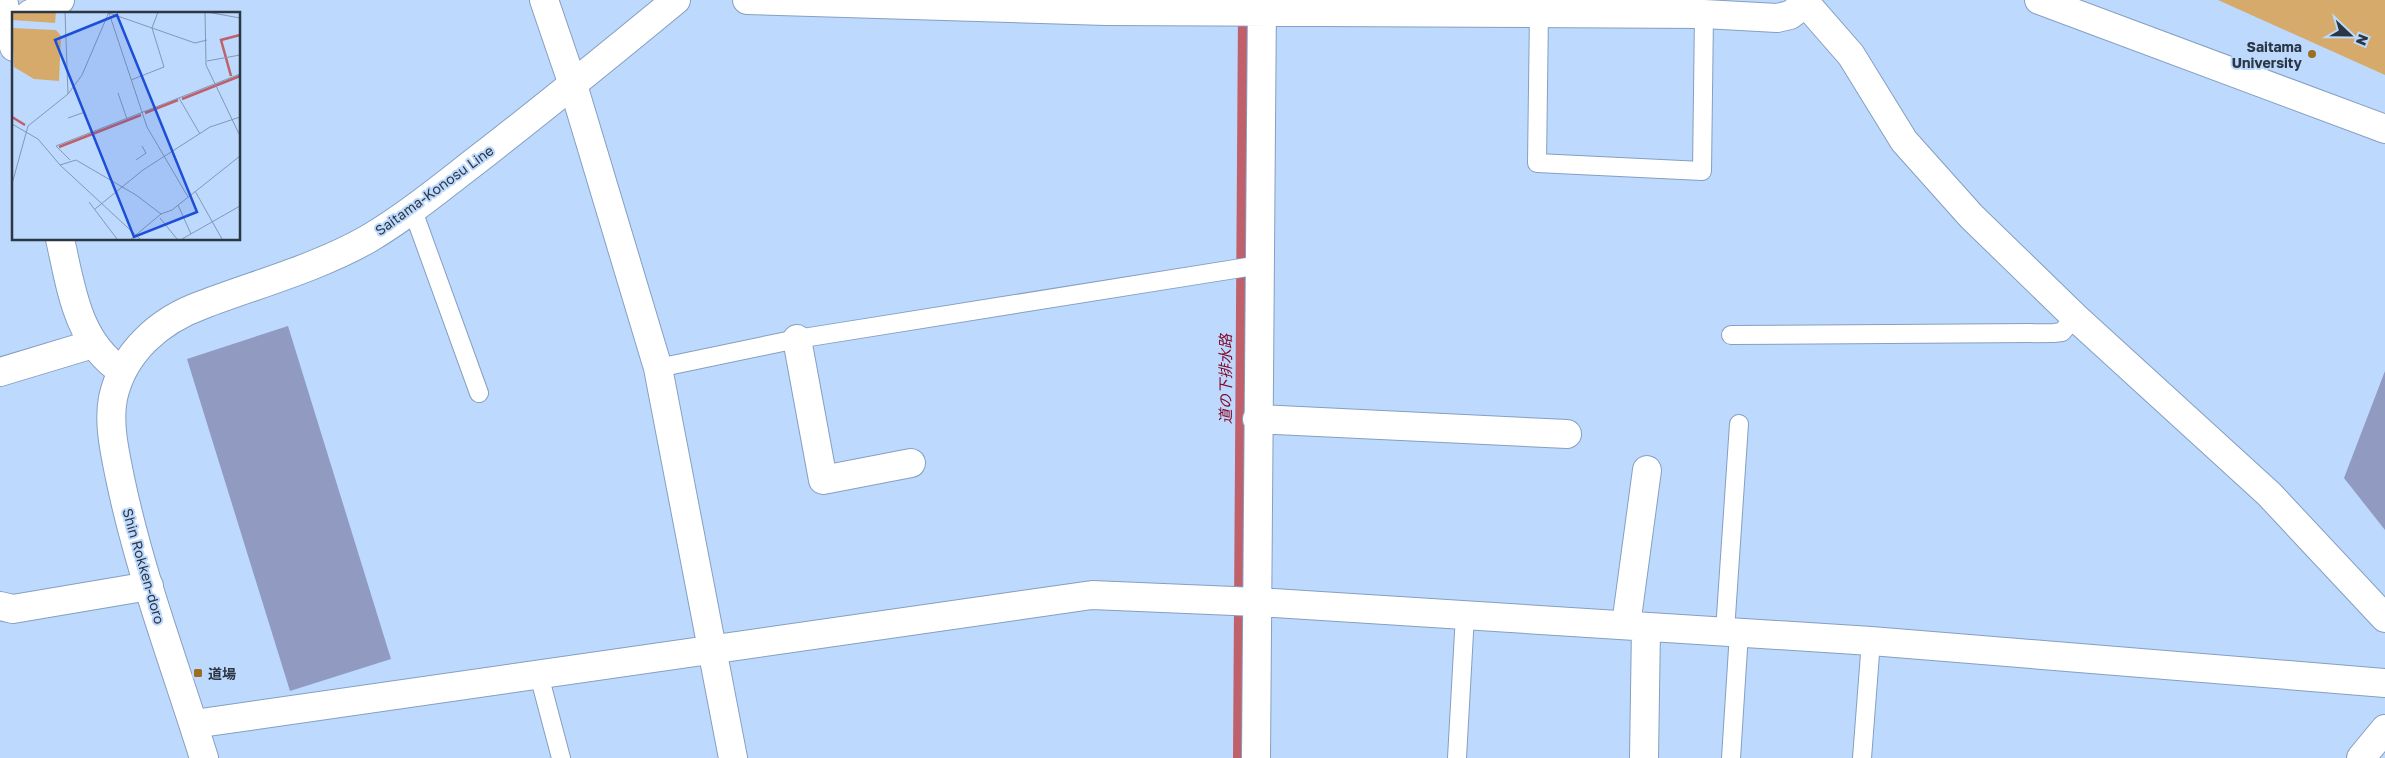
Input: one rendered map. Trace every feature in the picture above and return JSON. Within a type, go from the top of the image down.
[{"type":"street","points":[[33,12],[60,0]]},
{"type":"street","points":[[544,0],[573,85],[658,368],[733,758]]},
{"type":"street","name":"Saitama-Konosu Line","points":[[122,371],[139,346],[161,324],[189,310],[326,259],[368,238],[412,208],[573,85],[676,0]]},
{"type":"street","points":[[747,0],[1106,5],[1509,6],[1539,12],[1656,7],[1704,14],[1777,18],[1790,15],[1804,2],[1851,55],[1904,141],[1971,216],[2075,317],[2269,494],[2385,618]]},
{"type":"street","points":[[2039,0],[2385,129]]},
{"type":"street","points":[[1256,758],[1257,419],[1262,5]]},
{"type":"street","points":[[60,240],[73,296],[82,323],[93,344],[108,362],[122,371]]},
{"type":"street","points":[[797,340],[823,480],[911,463]]},
{"type":"street","points":[[0,372],[93,344]]},
{"type":"street","name":"Shin Rokken-doro","points":[[122,371],[113,398],[112,429],[126,506],[149,586],[204,758]]},
{"type":"street","points":[[1257,419],[1567,434]]},
{"type":"street","points":[[1644,758],[1636,626],[1648,470]]},
{"type":"street","points":[[0,606],[13,609],[149,586]]},
{"type":"street","points":[[194,724],[1092,595],[1257,602],[1871,641],[2385,683]]},
{"type":"street","points":[[2361,758],[2385,729]]},
{"type":"lane","points":[[1539,12],[1538,163],[1702,171],[1704,14]]},
{"type":"lane","points":[[412,208],[479,393]]},
{"type":"lane","points":[[658,368],[797,340],[1260,265]]},
{"type":"lane","points":[[1731,335],[2054,334],[2062,332],[2075,317]]},
{"type":"lane","points":[[1732,758],[1732,632],[1739,424]]},
{"type":"lane","points":[[1457,758],[1465,616]]},
{"type":"lane","points":[[1862,758],[1871,641]]},
{"type":"lane","points":[[539,675],[562,758]]},
{"type":"shaded area","points":[[2218,0],[2385,0],[2385,75]]},
{"type":"building","points":[[288,326],[391,659],[290,691],[187,359]]},
{"type":"building","points":[[2385,371],[2385,530],[2344,478]]},
{"type":"waterway","name":"道の下排水路","points":[[1238,758],[1243,12]]},
{"type":"place","name":"Saitama University","points":[[2312,54]]},
{"type":"place","name":"道場","points":[[198,673]]}]
